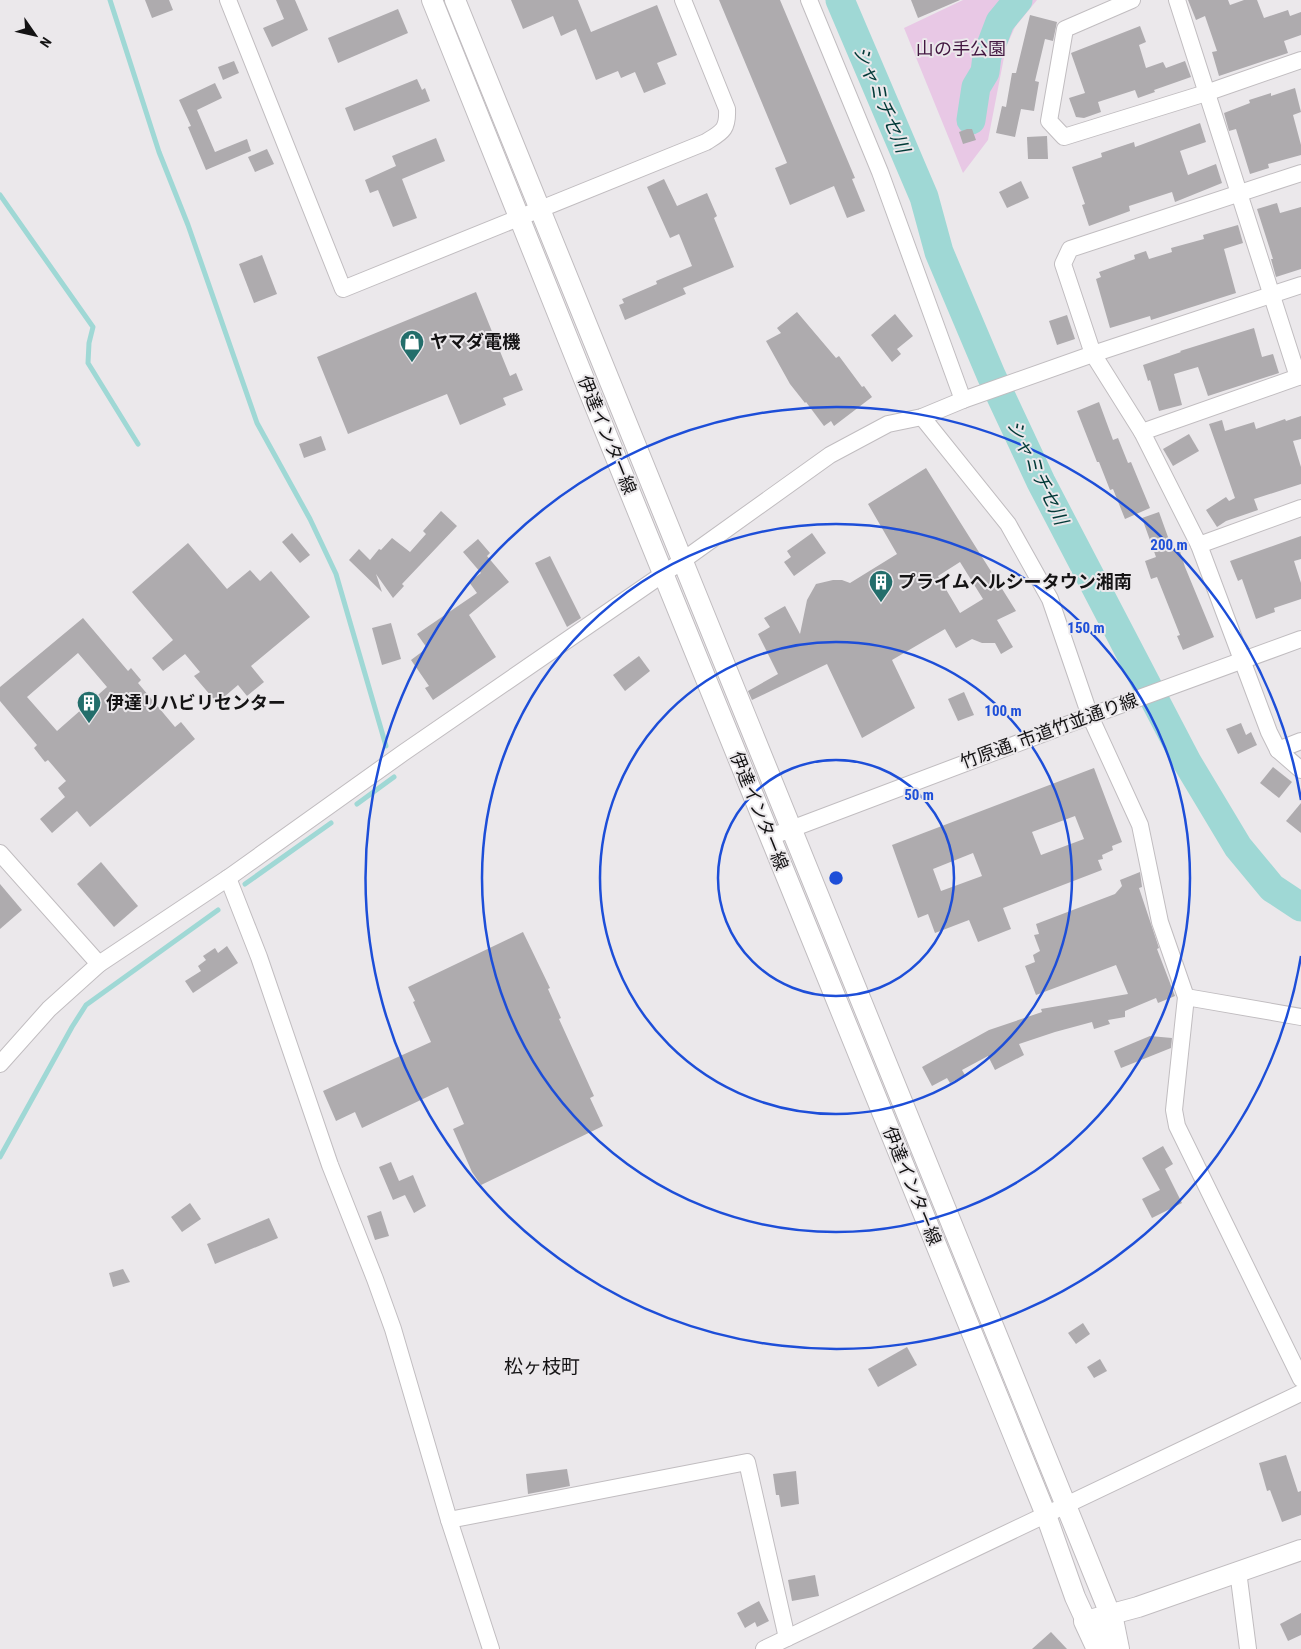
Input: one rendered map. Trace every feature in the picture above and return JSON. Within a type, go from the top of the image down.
[{"type":"highway","points":[[1110,1614],[1117,1649]]},
{"type":"highway","points":[[1086,1621],[1098,1649]]},
{"type":"main road","name":"伊達インター線","points":[[432,0],[1046,1515],[1075,1598],[1086,1621]]},
{"type":"main road","name":"伊達インター線","points":[[455,0],[1110,1614]]},
{"type":"main road","points":[[1086,1621],[1138,1607],[1301,1550]]},
{"type":"street","points":[[228,0],[343,289],[706,142],[722,132],[728,121],[727,109],[683,0]]},
{"type":"street","points":[[809,0],[880,172],[969,398]]},
{"type":"street","points":[[1132,0],[1065,29],[1049,121],[1064,137],[1301,60]]},
{"type":"street","points":[[1142,432],[1299,377],[1177,0]]},
{"type":"street","points":[[1301,173],[1070,249],[1063,264],[1094,354],[1142,432],[1199,545],[1269,732],[1278,750],[1301,770]]},
{"type":"street","points":[[0,1064],[49,1009],[99,964],[228,878],[403,753],[682,561],[830,455],[888,424],[922,417],[969,398],[1094,354],[1301,285]]},
{"type":"street","points":[[922,417],[1008,524],[1050,599],[1090,716],[1140,825],[1160,922],[1186,997],[1174,1110],[1177,1126],[1301,1379]]},
{"type":"street","points":[[1199,545],[1301,508]]},
{"type":"street","name":"竹原通, 市道竹並通り線","points":[[770,837],[1174,684],[1301,639]]},
{"type":"street","points":[[1278,750],[1301,741]]},
{"type":"street","points":[[0,853],[99,964]]},
{"type":"street","points":[[228,878],[259,957],[330,1166],[387,1312],[449,1520],[491,1649]]},
{"type":"street","points":[[1186,997],[1301,1017]]},
{"type":"street","points":[[764,1649],[1301,1393]]},
{"type":"street","points":[[449,1520],[747,1462],[787,1638]]},
{"type":"street","points":[[1238,1572],[1248,1649]]},
{"type":"green space","name":"山の手公園","points":[[963,0],[1037,0],[1015,27],[1006,47],[988,140],[963,173],[904,28]]},
{"type":"building","points":[[145,0],[169,0],[173,10],[152,18]]},
{"type":"building","points":[[276,0],[295,0],[308,30],[272,47],[263,28],[284,19]]},
{"type":"building","points":[[511,0],[578,0],[591,32],[657,5],[677,55],[657,63],[666,84],[644,93],[635,72],[621,78],[618,71],[596,80],[576,29],[561,36],[553,16],[523,29]]},
{"type":"building","points":[[719,0],[780,0],[855,178],[852,179],[865,211],[847,218],[834,186],[790,205],[775,168],[787,163]]},
{"type":"building","points":[[911,0],[960,0],[918,18]]},
{"type":"building","points":[[1188,0],[1228,0],[1230,5],[1244,0],[1257,0],[1264,18],[1288,10],[1290,16],[1301,12],[1301,35],[1284,41],[1288,53],[1219,76],[1212,52],[1217,51],[1205,16],[1196,20]]},
{"type":"building","points":[[398,9],[408,33],[338,63],[328,38]]},
{"type":"building","points":[[1030,15],[1057,22],[1053,41],[1045,39],[1035,81],[1039,82],[1034,111],[1021,109],[1015,137],[996,133],[1002,106],[1006,107],[1012,73],[1016,73]]},
{"type":"building","points":[[1140,26],[1146,42],[1139,45],[1146,68],[1163,62],[1166,68],[1185,61],[1191,77],[1154,90],[1155,92],[1138,98],[1135,90],[1098,102],[1101,112],[1084,118],[1076,117],[1069,98],[1085,93],[1071,53]]},
{"type":"building","points":[[234,61],[239,73],[223,80],[218,67]]},
{"type":"building","points":[[417,79],[422,90],[425,88],[430,101],[354,131],[345,108]]},
{"type":"building","points":[[215,83],[222,98],[197,110],[215,152],[247,139],[251,151],[206,170],[188,127],[191,126],[179,100]]},
{"type":"building","points":[[1295,88],[1301,112],[1293,115],[1301,145],[1301,155],[1268,164],[1269,168],[1250,174],[1236,129],[1229,131],[1224,113],[1250,103],[1249,100],[1271,93],[1271,96]]},
{"type":"building","points":[[1200,123],[1206,142],[1180,151],[1188,175],[1216,164],[1222,183],[1175,202],[1172,192],[1129,206],[1130,211],[1089,226],[1082,205],[1085,204],[1072,167],[1102,157],[1101,153],[1134,142],[1135,147]]},
{"type":"building","points":[[972,129],[976,140],[963,144],[959,132]]},
{"type":"building","points":[[1047,136],[1048,159],[1028,159],[1027,137]]},
{"type":"building","points":[[436,138],[445,161],[402,179],[417,218],[393,227],[378,190],[370,193],[365,180],[396,166],[392,156]]},
{"type":"building","points":[[267,149],[274,164],[255,172],[248,157]]},
{"type":"building","points":[[664,179],[677,206],[707,193],[717,216],[714,218],[734,267],[683,288],[686,294],[625,320],[619,305],[624,303],[622,299],[657,284],[656,281],[692,266],[679,234],[670,238],[647,187]]},
{"type":"building","points":[[1021,181],[1029,198],[1007,208],[999,192]]},
{"type":"building","points":[[1277,203],[1280,213],[1301,207],[1301,269],[1276,277],[1271,259],[1273,259],[1257,209]]},
{"type":"building","points":[[1238,225],[1243,243],[1224,249],[1236,293],[1151,320],[1150,316],[1110,328],[1096,279],[1101,277],[1099,272],[1135,259],[1134,255],[1146,251],[1149,259],[1172,252],[1171,248],[1204,239],[1203,235]]},
{"type":"building","points":[[262,255],[277,294],[254,303],[239,264]]},
{"type":"building","name":"ヤマダ電機","points":[[476,292],[510,376],[516,373],[523,390],[503,398],[506,405],[460,425],[447,394],[348,434],[317,357]]},
{"type":"building","points":[[797,312],[836,358],[839,356],[862,387],[864,386],[872,397],[834,426],[831,421],[824,426],[805,403],[790,384],[766,341],[781,333],[777,328]]},
{"type":"building","points":[[895,314],[913,336],[897,349],[901,354],[892,362],[871,335]]},
{"type":"building","points":[[1067,315],[1075,339],[1057,345],[1049,321]]},
{"type":"building","points":[[1254,328],[1262,357],[1273,354],[1279,373],[1208,396],[1198,367],[1174,374],[1182,405],[1159,411],[1150,380],[1148,381],[1143,365],[1180,351]]},
{"type":"building","points":[[1099,402],[1113,440],[1118,438],[1128,463],[1131,462],[1150,508],[1125,519],[1113,489],[1110,490],[1099,462],[1097,462],[1077,411]]},
{"type":"building","points":[[1301,416],[1301,439],[1293,441],[1301,467],[1301,484],[1254,499],[1258,510],[1226,521],[1217,527],[1206,510],[1226,497],[1229,501],[1235,498],[1209,424],[1222,420],[1225,431],[1254,422],[1256,429],[1285,419],[1286,421]]},
{"type":"building","points":[[1189,434],[1199,451],[1173,466],[1163,449]]},
{"type":"building","points":[[321,436],[326,450],[304,458],[299,444]]},
{"type":"building","name":"プライムヘルシータウン湘南","points":[[926,468],[1016,611],[997,620],[1013,647],[1001,654],[995,643],[982,643],[972,639],[956,648],[945,629],[892,660],[915,708],[862,738],[827,664],[752,700],[748,691],[778,674],[758,634],[770,627],[764,618],[785,606],[800,634],[807,600],[816,584],[833,580],[842,580],[850,583],[897,554],[868,504]],"holes":[[[960,562],[983,599],[960,613],[938,576]]]},
{"type":"building","points":[[441,511],[457,526],[402,584],[404,586],[393,598],[376,574],[382,592],[349,560],[359,549],[370,560],[392,538],[410,552],[426,534],[423,531]]},
{"type":"building","points":[[1159,512],[1173,551],[1179,548],[1214,637],[1183,650],[1177,636],[1180,635],[1157,577],[1151,579],[1145,561],[1156,557],[1142,518]]},
{"type":"building","points":[[292,533],[310,555],[300,563],[282,542]]},
{"type":"building","points":[[812,533],[826,553],[794,576],[784,562],[791,557],[787,551]]},
{"type":"building","points":[[1301,536],[1301,559],[1294,561],[1301,583],[1301,599],[1274,608],[1275,612],[1256,619],[1242,579],[1238,581],[1230,561]]},
{"type":"building","points":[[478,539],[490,553],[487,556],[509,582],[469,615],[496,657],[433,700],[425,688],[429,686],[411,660],[427,648],[417,634],[477,593],[469,582],[481,573],[463,552]]},
{"type":"building","points":[[188,543],[227,589],[250,570],[260,581],[271,571],[310,617],[251,666],[264,682],[247,696],[238,685],[217,703],[194,676],[200,672],[185,654],[163,671],[152,658],[173,640],[132,592]]},
{"type":"building","points":[[550,556],[581,618],[567,627],[535,563]]},
{"type":"building","name":"伊達リハビリセンター","points":[[83,618],[128,671],[131,668],[141,680],[138,683],[175,727],[181,722],[195,739],[90,827],[77,811],[52,833],[40,819],[65,797],[58,788],[66,781],[48,760],[45,762],[34,748],[37,745],[0,701],[0,687]],"holes":[[[78,653],[107,687],[57,731],[27,697]]]},
{"type":"building","points":[[391,623],[401,659],[382,665],[372,628]]},
{"type":"building","points":[[639,656],[650,671],[625,691],[613,675]]},
{"type":"building","points":[[964,692],[974,715],[958,721],[948,699]]},
{"type":"building","points":[[1241,723],[1246,735],[1251,732],[1257,745],[1238,754],[1226,729]]},
{"type":"building","points":[[1273,767],[1292,782],[1279,798],[1260,783]]},
{"type":"building","points":[[1094,768],[1122,842],[1112,846],[1113,850],[1102,855],[1103,859],[1098,860],[1102,870],[1003,908],[1011,929],[978,942],[969,920],[935,933],[928,914],[918,918],[892,845]],"holes":[[[1075,816],[1084,839],[1041,855],[1032,832]],[[973,853],[982,876],[941,891],[933,869]]]},
{"type":"building","points":[[1301,803],[1301,833],[1286,821]]},
{"type":"building","points":[[101,862],[138,906],[114,927],[77,884]]},
{"type":"building","points":[[1140,872],[1142,887],[1139,888],[1159,948],[1157,949],[1175,996],[1158,1003],[1156,998],[1125,1011],[1125,1017],[1108,1020],[1110,1024],[1094,1029],[1092,1022],[1019,1044],[1024,1055],[995,1070],[988,1056],[962,1070],[965,1075],[950,1083],[947,1078],[932,1086],[922,1067],[989,1030],[1042,1012],[1041,1009],[1128,994],[1116,965],[1036,995],[1025,966],[1035,962],[1033,955],[1040,951],[1034,935],[1039,934],[1036,924],[1115,894],[1122,886],[1120,880]]},
{"type":"building","points":[[0,884],[22,910],[0,929]]},
{"type":"building","points":[[523,932],[550,988],[548,989],[561,1018],[559,1019],[594,1096],[590,1098],[603,1126],[481,1185],[472,1172],[453,1129],[464,1124],[448,1087],[362,1128],[355,1112],[336,1121],[323,1091],[431,1042],[408,987]]},
{"type":"building","points":[[227,946],[238,963],[193,993],[185,981],[201,971],[198,966],[206,960],[203,956],[215,948],[218,953]]},
{"type":"building","points":[[1150,1036],[1172,1038],[1171,1048],[1121,1068],[1114,1051]]},
{"type":"building","points":[[1163,1146],[1173,1164],[1165,1169],[1182,1203],[1152,1218],[1142,1199],[1160,1190],[1142,1158]]},
{"type":"building","points":[[391,1162],[399,1181],[413,1175],[426,1206],[414,1213],[405,1195],[393,1200],[379,1167]]},
{"type":"building","points":[[190,1203],[201,1219],[182,1232],[171,1217]]},
{"type":"building","points":[[381,1211],[389,1236],[375,1240],[367,1216]]},
{"type":"building","points":[[269,1218],[278,1238],[215,1264],[207,1244]]},
{"type":"building","points":[[123,1269],[130,1282],[113,1287],[109,1273]]},
{"type":"building","points":[[1083,1323],[1090,1334],[1076,1344],[1068,1333]]},
{"type":"building","points":[[907,1347],[917,1365],[878,1387],[868,1369]]},
{"type":"building","points":[[1100,1359],[1107,1371],[1094,1378],[1087,1367]]},
{"type":"building","points":[[1286,1455],[1298,1492],[1301,1491],[1301,1515],[1282,1522],[1270,1490],[1267,1491],[1259,1463]]},
{"type":"building","points":[[567,1469],[570,1486],[528,1494],[526,1474]]},
{"type":"building","points":[[796,1471],[799,1504],[781,1507],[779,1495],[776,1495],[773,1474]]},
{"type":"building","points":[[815,1575],[819,1596],[792,1601],[788,1580]]},
{"type":"building","points":[[759,1601],[769,1621],[757,1627],[755,1622],[745,1628],[737,1613]]},
{"type":"building","points":[[1301,1613],[1301,1635],[1288,1641],[1280,1624]]},
{"type":"building","points":[[1051,1632],[1067,1649],[1032,1649]]},
{"type":"waterway","points":[[110,0],[159,152],[188,225],[257,423],[310,519],[336,574],[386,746]]},
{"type":"waterway","name":"シャミチセ川","points":[[840,0],[924,197],[939,252],[991,375],[1041,482],[1187,762],[1238,847],[1272,888],[1301,907]]},
{"type":"waterway","points":[[971,120],[976,87],[985,72],[987,56],[1000,22],[1018,0]]},
{"type":"waterway","points":[[0,195],[93,327],[89,343],[88,363],[138,444]]},
{"type":"waterway","points":[[357,804],[394,777]]},
{"type":"waterway","points":[[245,884],[331,823]]},
{"type":"waterway","points":[[0,1157],[86,1005],[218,910]]},
{"type":"place","name":"ヤマダ電機","points":[[412,363]]},
{"type":"place","name":"プライムヘルシータウン湘南","points":[[881,603]]},
{"type":"place","name":"伊達リハビリセンター","points":[[89,724]]},
{"type":"district","name":"松ヶ枝町","points":[[542,1366]]}]
